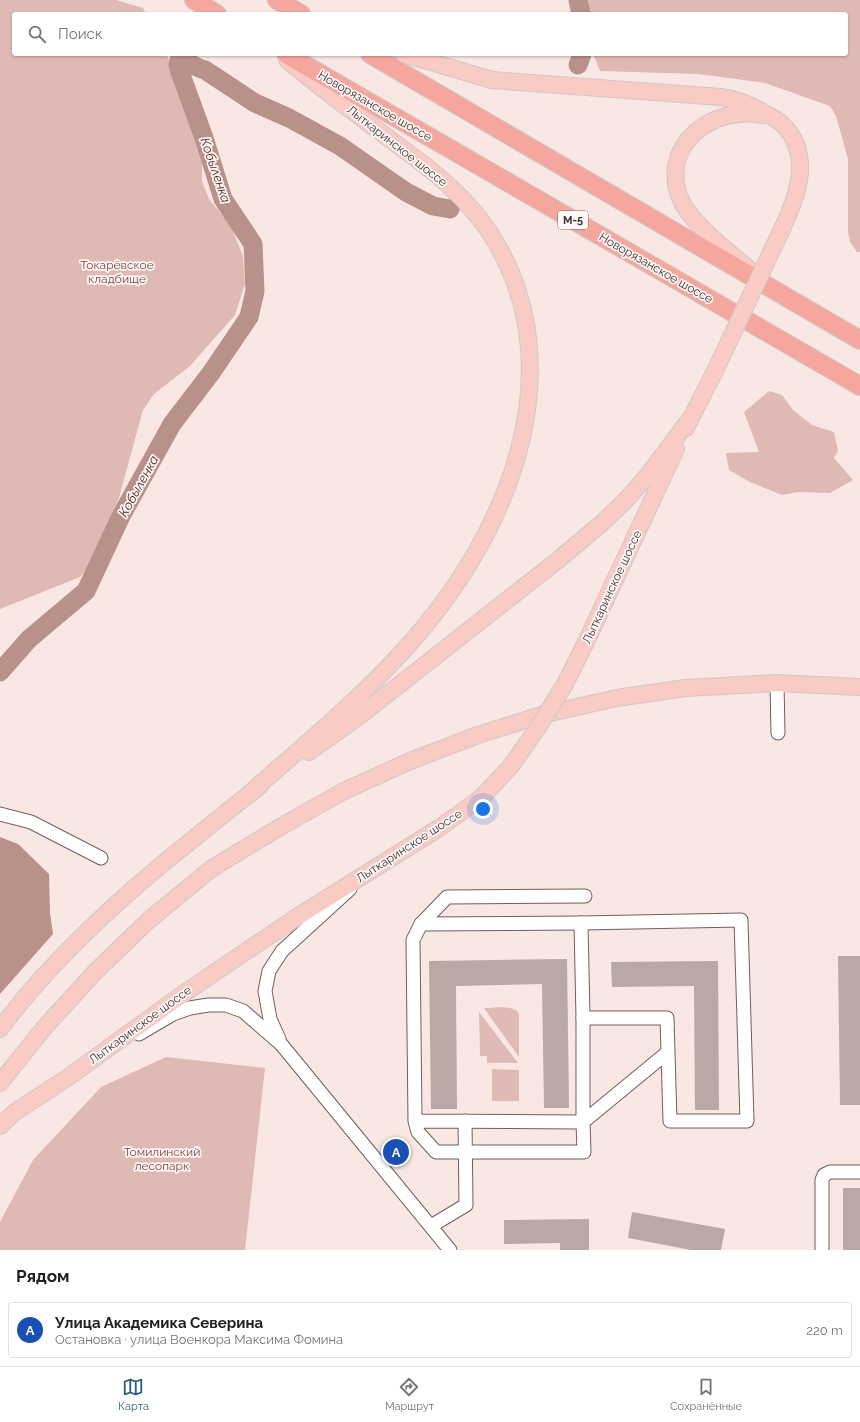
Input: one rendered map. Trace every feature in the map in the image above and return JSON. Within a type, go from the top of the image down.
[{"type":"highway","points":[[194,0],[214,12]]},
{"type":"highway","points":[[277,0],[298,12]]},
{"type":"highway","name":"Новорязанское шоссе","points":[[289,56],[860,386]]},
{"type":"highway","points":[[373,56],[770,286],[860,340]]},
{"type":"main road","name":"Лыткаринское шоссе","points":[[0,1029],[20,1003],[100,918],[161,864],[250,793],[379,678],[408,647],[456,586],[487,534],[509,484],[521,444],[528,407],[531,369],[527,331],[519,294],[505,260],[487,229],[463,199],[431,170],[312,82],[282,56]]},
{"type":"main road","name":"Лыткаринское шоссе","points":[[0,1126],[15,1112],[70,1076],[183,994],[297,917],[439,828],[481,798],[511,766],[539,726],[565,684],[588,640],[690,419],[715,371],[797,194],[800,176],[800,160],[795,143],[786,128],[774,118],[739,100],[721,97],[492,80],[411,56]]},
{"type":"main road","points":[[770,286],[718,243],[696,221],[680,198],[676,177],[678,162],[683,147],[696,131],[704,125],[725,116],[741,113],[757,114],[774,118]]},
{"type":"main road","name":"Лыткаринское шоссе","points":[[250,793],[357,718],[558,560],[602,523],[626,500],[648,475],[690,419]]},
{"type":"main road","points":[[0,1083],[49,1022],[95,972],[149,920],[212,869],[275,830],[342,792],[410,761],[478,735],[541,715],[617,698],[686,688],[777,682],[860,687]]},
{"type":"street","points":[[777,682],[778,733]]},
{"type":"street","points":[[0,814],[32,822],[101,858]]},
{"type":"street","points":[[281,1044],[270,1019],[265,991],[269,971],[282,951],[364,876]]},
{"type":"street","points":[[581,923],[584,1152],[436,1152],[418,1132],[415,1121],[413,940],[421,924],[447,897],[585,896]]},
{"type":"street","points":[[421,924],[741,920],[748,1121],[670,1121],[667,1018],[583,1018]]},
{"type":"street","points":[[70,1076],[173,1014],[190,1008],[202,1006],[226,1005],[243,1011],[281,1044],[450,1250]]},
{"type":"street","points":[[415,1121],[583,1122],[668,1052]]},
{"type":"street","points":[[431,1226],[466,1205],[465,1121]]},
{"type":"street","points":[[822,1250],[822,1180],[824,1175],[830,1172],[860,1172]]},
{"type":"green space","name":"Токарёвское кладбище","points":[[0,0],[116,0],[143,8],[145,12],[12,12],[12,56],[167,56],[185,90],[202,144],[202,181],[209,199],[231,226],[243,256],[245,284],[235,315],[190,366],[154,394],[143,410],[119,498],[88,567],[80,577],[0,609]]},
{"type":"green space","points":[[583,0],[860,0],[860,252],[857,252],[850,242],[848,232],[848,159],[836,116],[830,106],[765,83],[698,74],[600,71],[594,56],[848,56],[848,12],[586,12]]},
{"type":"green space","points":[[769,391],[782,395],[793,410],[812,425],[834,432],[838,451],[834,458],[853,480],[830,493],[798,492],[782,495],[750,482],[729,470],[726,453],[759,452],[744,412]]},
{"type":"green space","points":[[484,1008],[508,1008],[513,1009],[519,1014],[519,1057]]},
{"type":"green space","points":[[479,1012],[518,1063],[487,1063],[487,1056],[480,1056]]},
{"type":"green space","name":"Томилинский лесопарк","points":[[166,1057],[265,1068],[245,1250],[0,1250],[0,1222],[33,1160],[101,1087]]},
{"type":"green space","points":[[492,1069],[519,1070],[519,1101],[492,1101]]},
{"type":"shaded area","points":[[0,837],[18,844],[49,874],[50,913],[53,934],[0,994]]},
{"type":"building","points":[[838,956],[860,956],[860,1105],[840,1105]]},
{"type":"building","points":[[567,959],[569,1108],[544,1108],[542,984],[456,986],[457,1109],[431,1109],[429,961]]},
{"type":"building","points":[[718,961],[719,1110],[695,1110],[694,986],[612,987],[611,962]]},
{"type":"building","points":[[843,1188],[860,1188],[860,1250],[843,1250]]},
{"type":"building","points":[[632,1212],[725,1229],[721,1250],[691,1250],[628,1238]]},
{"type":"building","points":[[589,1219],[589,1250],[560,1250],[560,1243],[504,1244],[504,1220]]},
{"type":"waterway","name":"Кобыленка","points":[[578,0],[581,12]]},
{"type":"waterway","name":"Кобыленка","points":[[578,65],[581,56]]},
{"type":"waterway","name":"Кобыленка","points":[[0,672],[29,639],[86,591],[121,516],[172,424],[211,373],[249,317],[255,291],[253,244],[223,199],[204,138],[180,72],[178,65],[179,60],[185,61],[205,70],[255,103],[289,118],[340,146],[406,192],[433,206],[450,209]]},
{"type":"place","name":"Улица Академика Северина","points":[[396,1152]]}]
